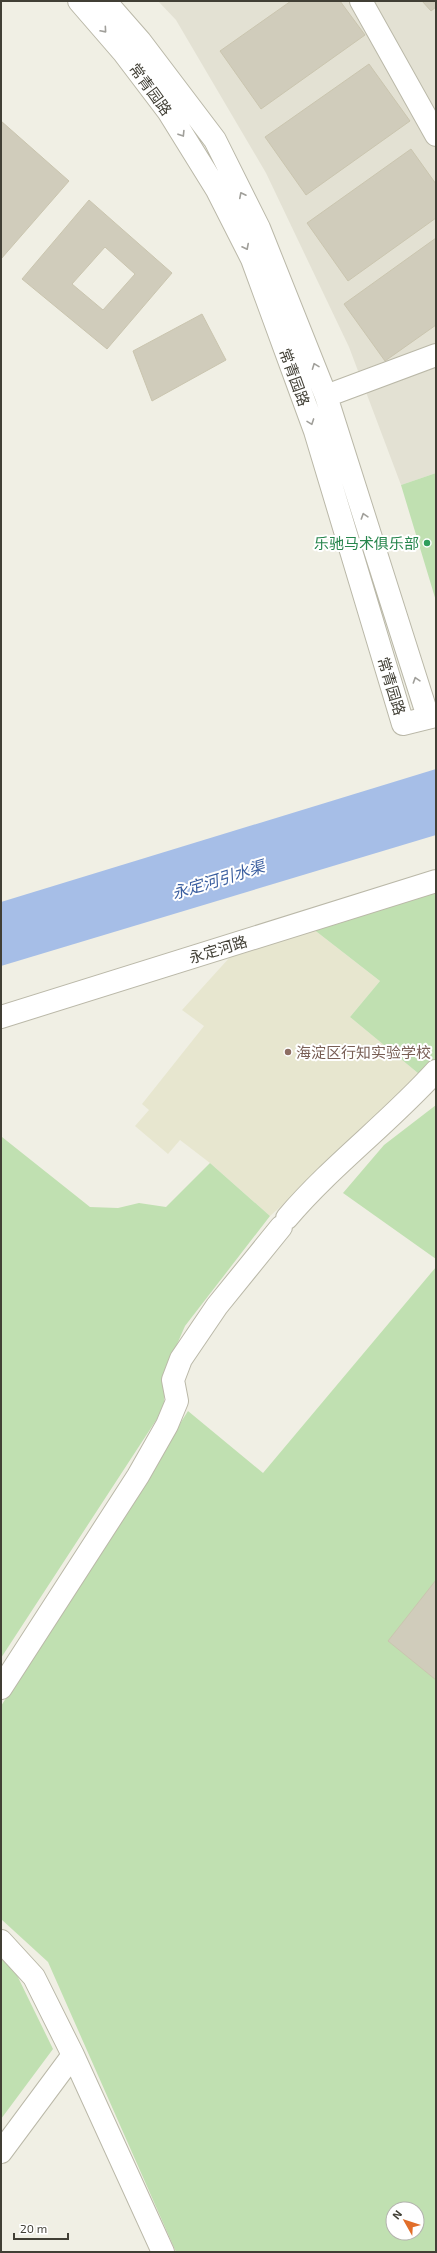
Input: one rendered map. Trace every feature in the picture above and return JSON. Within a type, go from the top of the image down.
[{"type":"street","name":"常青园路","points":[[79,1],[124,53],[168,111],[217,190],[252,259],[315,431],[403,724],[432,717],[326,396],[259,228],[215,140],[140,41],[105,1]]},
{"type":"street","points":[[361,1],[436,135]]},
{"type":"street","points":[[326,396],[436,355]]},
{"type":"street","name":"永定河路","points":[[1,1017],[436,881]]},
{"type":"street","points":[[1,1688],[138,1476],[167,1425],[177,1401],[174,1380],[181,1359],[217,1306],[312,1189],[417,1092],[436,1071]]},
{"type":"street","points":[[1,1941],[34,1977],[73,2055],[164,2252]]},
{"type":"street","points":[[1,2152],[73,2055]]},
{"type":"shaded area","points":[[158,1],[436,1],[436,473],[401,485],[349,347],[266,173],[176,20]]},
{"type":"shaded area","name":"海淀区行知实验学校","points":[[308,925],[380,981],[350,1017],[425,1079],[270,1216],[210,1163],[180,1140],[168,1154],[135,1126],[149,1110],[142,1104],[204,1026],[182,1010],[240,946]]},
{"type":"green space","name":"乐驰马术俱乐部","points":[[436,473],[436,601],[401,485]]},
{"type":"green space","points":[[436,888],[436,1088],[350,1017],[380,981],[308,925]]},
{"type":"green space","points":[[436,1105],[436,1259],[343,1193],[384,1145]]},
{"type":"green space","points":[[2,1137],[90,1207],[118,1208],[139,1203],[166,1207],[210,1163],[270,1216],[185,1326],[164,1374],[164,1408],[1,1658]]},
{"type":"green space","points":[[436,1267],[436,2249],[434,2252],[176,2252],[48,1962],[1,1919],[1,1706],[188,1411],[263,1473]]},
{"type":"green space","points":[[1,1957],[12,1965],[53,2049],[1,2119]]},
{"type":"water","name":"永定河引水渠","points":[[436,769],[436,835],[1,966],[1,902]]},
{"type":"building","points":[[291,1],[340,1],[365,35],[261,109],[220,51]]},
{"type":"building","points":[[422,1],[436,1],[436,7],[431,11]]},
{"type":"building","points":[[369,64],[410,121],[306,195],[265,137]]},
{"type":"building","points":[[1,121],[69,181],[1,259]]},
{"type":"building","points":[[411,149],[436,184],[436,218],[348,281],[307,223]]},
{"type":"building","points":[[89,200],[172,273],[107,349],[22,279]],"holes":[[[105,247],[135,274],[103,310],[72,284]]]},
{"type":"building","points":[[436,238],[436,325],[385,361],[344,304]]},
{"type":"building","points":[[202,314],[226,360],[152,401],[133,351]]},
{"type":"building","points":[[436,1580],[436,1680],[388,1641]]},
{"type":"place","name":"乐驰马术俱乐部","points":[[427,543]]},
{"type":"place","name":"海淀区行知实验学校","points":[[288,1052]]}]
